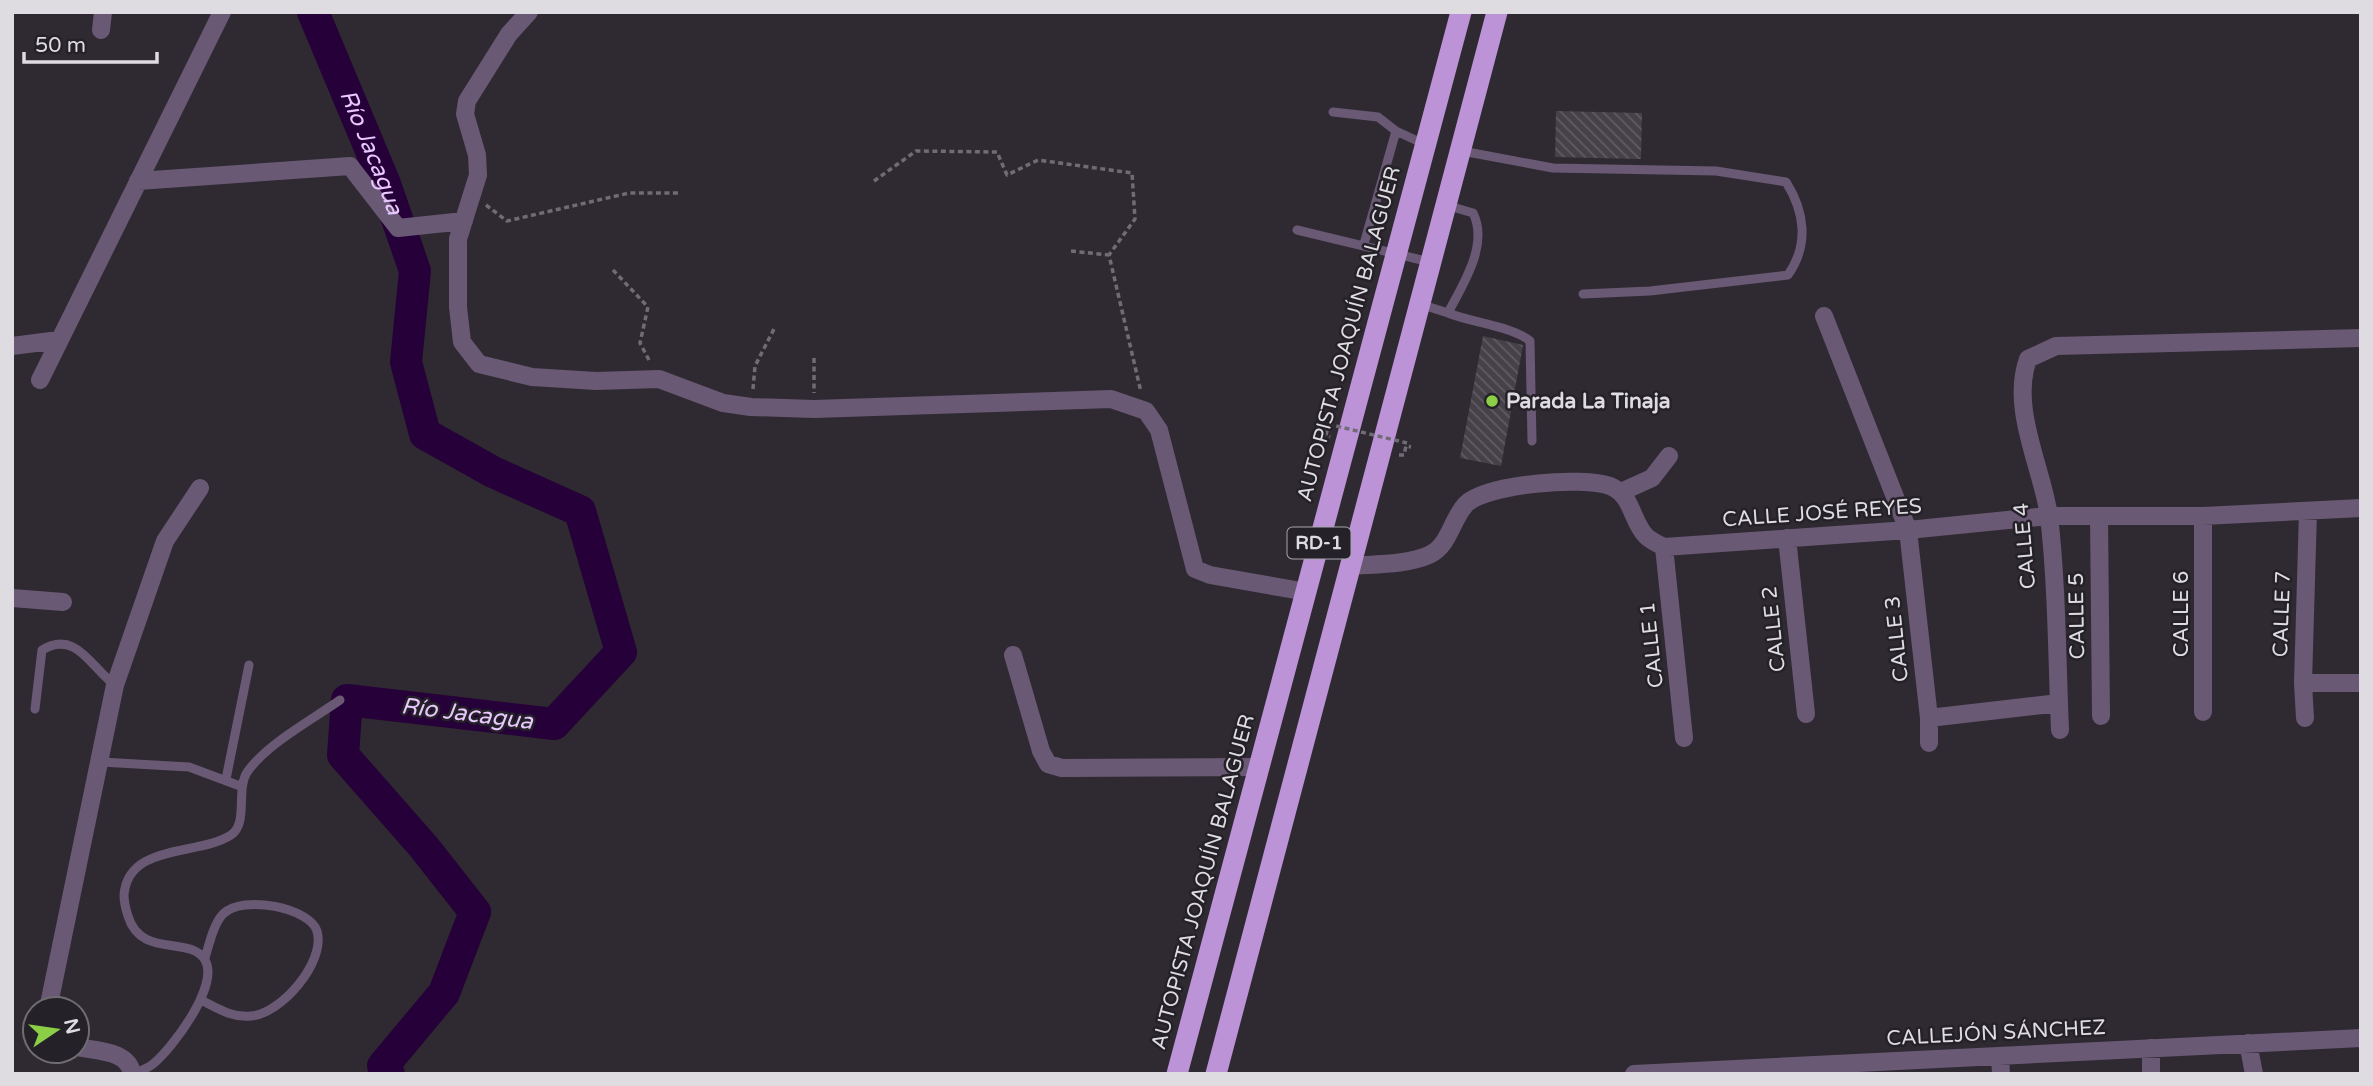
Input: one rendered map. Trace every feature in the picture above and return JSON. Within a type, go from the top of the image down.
[{"type":"highway","name":"AUTOPISTA JOAQUÍN BALAGUER","points":[[1177,1074],[1461,12]]},
{"type":"highway","name":"RD-1","points":[[1216,1074],[1497,12]]},
{"type":"street","points":[[40,380],[222,12]]},
{"type":"street","points":[[529,12],[509,34],[467,101],[465,114],[477,155],[478,175],[474,195],[458,239],[462,342],[479,364],[533,377],[596,381],[659,379],[723,403],[751,407],[814,409],[1111,399],[1146,411],[1159,430],[1195,569],[1210,575],[1307,592]]},
{"type":"street","points":[[138,181],[350,166],[398,228],[464,221]]},
{"type":"street","name":"CALLE 3","points":[[1824,316],[1908,530],[1929,718],[1928,743]]},
{"type":"street","name":"CALLE 4","points":[[2060,730],[2049,516],[2025,407],[2022,377],[2028,359],[2056,346],[2361,338]]},
{"type":"street","points":[[12,346],[59,340]]},
{"type":"street","points":[[1621,492],[1653,478],[1669,456]]},
{"type":"street","points":[[1350,566],[1429,555],[1443,544],[1463,507],[1487,491],[1510,486],[1592,482],[1621,492],[1647,538],[1664,547]]},
{"type":"street","points":[[51,995],[115,685],[165,541],[200,488]]},
{"type":"street","name":"CALLE JOSÉ REYES","points":[[1664,547],[1908,530],[2049,516],[2203,516],[2361,508]]},
{"type":"street","name":"CALLE 7","points":[[2305,718],[2303,683],[2308,511]]},
{"type":"street","name":"CALLE 5","points":[[2099,516],[2101,716]]},
{"type":"street","name":"CALLE 6","points":[[2203,516],[2203,712]]},
{"type":"street","name":"CALLE 2","points":[[1787,538],[1806,714]]},
{"type":"street","name":"CALLE 1","points":[[1664,547],[1684,738]]},
{"type":"street","points":[[12,598],[63,602]]},
{"type":"street","points":[[1013,655],[1041,751],[1048,764],[1062,768],[1258,767]]},
{"type":"street","points":[[2303,683],[2361,683]]},
{"type":"street","points":[[1929,718],[2059,703]]},
{"type":"street","name":"CALLEJÓN SÁNCHEZ","points":[[1634,1074],[2001,1065],[2151,1048],[2361,1038]]},
{"type":"street","points":[[2248,1043],[2254,1074]]},
{"type":"street","points":[[2151,1048],[2151,1074]]},
{"type":"street","points":[[91,1050],[120,1056],[127,1061],[133,1074]]},
{"type":"lane","points":[[1334,112],[1378,117],[1396,131],[1424,144]]},
{"type":"lane","points":[[1364,244],[1396,131]]},
{"type":"lane","points":[[1460,151],[1553,168],[1716,171],[1786,182],[1796,197],[1802,221],[1802,244],[1797,263],[1788,275],[1650,291],[1583,294]]},
{"type":"lane","points":[[1447,205],[1473,213],[1478,230],[1474,257],[1448,313]]},
{"type":"lane","points":[[1297,230],[1430,262]]},
{"type":"lane","points":[[1419,303],[1473,323],[1519,332],[1530,341],[1532,441]]},
{"type":"lane","points":[[35,709],[42,650],[48,646],[59,644],[78,648],[103,676],[115,685]]},
{"type":"lane","points":[[226,779],[249,665]]},
{"type":"lane","points":[[205,958],[195,952],[145,939],[133,930],[124,896],[130,875],[145,861],[214,843],[236,832],[240,820],[240,786],[248,770],[267,752],[340,700]]},
{"type":"lane","points":[[101,762],[189,767],[240,786]]},
{"type":"lane","points":[[133,1074],[151,1066],[173,1043],[201,1000],[209,971],[205,958],[223,914],[239,903],[257,902],[312,921],[319,946],[303,982],[268,1010],[252,1016],[231,1015],[201,1000]]},
{"type":"path","points":[[874,181],[916,151],[997,152],[1007,175],[1038,160],[1132,173],[1135,219],[1109,255],[1146,411]]},
{"type":"path","points":[[474,195],[507,221],[629,193],[681,193]]},
{"type":"path","points":[[1071,251],[1109,255]]},
{"type":"path","points":[[613,270],[649,307],[640,343],[659,379]]},
{"type":"path","points":[[751,407],[755,366],[774,330]]},
{"type":"path","points":[[814,358],[814,409]]},
{"type":"path","points":[[1326,435],[1328,426],[1324,425],[1322,433],[1325,434],[1328,424],[1407,443],[1405,454],[1409,455],[1410,447],[1406,446],[1404,454]]},
{"type":"building","points":[[1556,111],[1642,113],[1641,159],[1555,157]]},
{"type":"building","name":"Parada La Tinaja","points":[[1483,336],[1523,345],[1501,466],[1460,458]]},
{"type":"waterway","name":"Río Jacagua","points":[[313,12],[385,184],[415,271],[406,362],[425,434],[493,472],[580,511],[621,652],[554,724],[347,700],[343,755],[423,846],[475,912],[444,993],[383,1066],[389,1074]]},
{"type":"place","name":"Parada La Tinaja","points":[[1492,401]]}]
